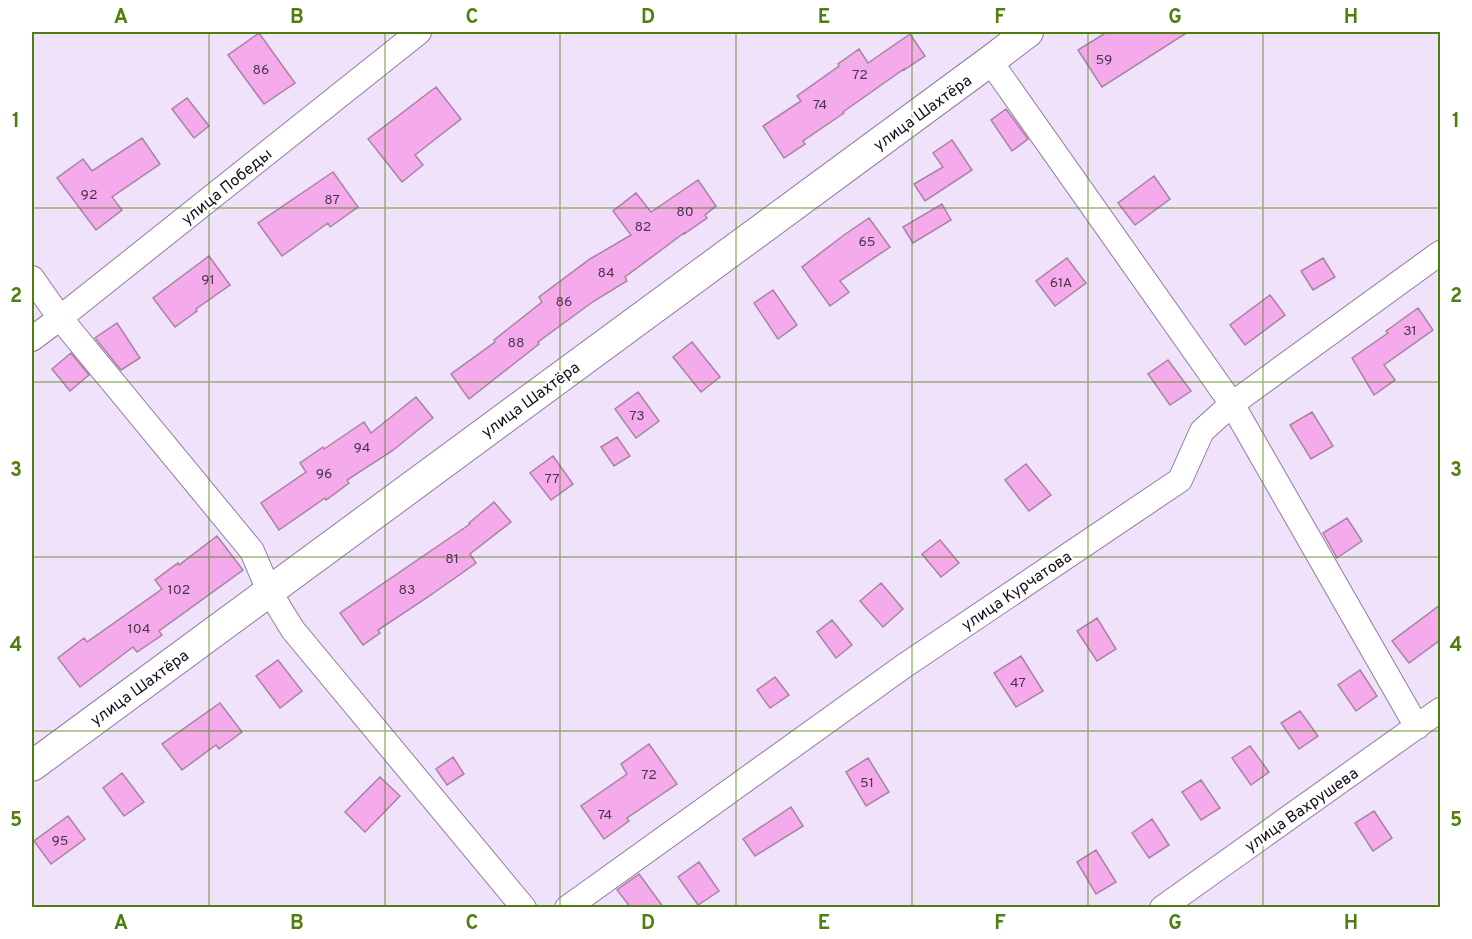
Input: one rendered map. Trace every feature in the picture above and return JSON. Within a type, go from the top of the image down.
[{"type":"street","name":"улица Победы","points":[[32,339],[419,32]]},
{"type":"street","name":"улица Шахтёра","points":[[32,766],[1028,32]]},
{"type":"street","points":[[990,61],[1232,404],[1417,727]]},
{"type":"street","name":"улица Курчатова","points":[[567,908],[903,666],[1180,480],[1202,431],[1232,404],[1440,253]]},
{"type":"street","points":[[32,278],[60,318],[252,551],[269,591],[293,630],[524,908]]},
{"type":"street","name":"улица Вахрушева","points":[[1162,908],[1440,710]]},
{"type":"building","points":[[1107,32],[1188,32],[1102,87],[1078,50]]},
{"type":"building","points":[[259,33],[295,83],[264,104],[228,55]]},
{"type":"building","points":[[910,34],[925,56],[843,112],[803,141],[805,144],[784,158],[763,126],[801,101],[797,96],[859,49],[868,63]]},
{"type":"building","points":[[436,87],[461,119],[415,155],[423,165],[402,182],[368,139]]},
{"type":"building","points":[[187,98],[209,126],[194,138],[172,109]]},
{"type":"building","points":[[1006,109],[1028,139],[1012,151],[991,120]]},
{"type":"building","points":[[142,138],[160,164],[112,197],[122,210],[96,230],[57,178],[83,159],[92,171]]},
{"type":"building","points":[[952,140],[972,170],[925,201],[914,184],[943,167],[933,153]]},
{"type":"building","points":[[333,172],[358,207],[330,227],[328,223],[282,256],[258,223]]},
{"type":"building","points":[[1154,176],[1170,199],[1135,225],[1118,203]]},
{"type":"building","points":[[698,180],[716,206],[705,215],[707,218],[625,277],[627,281],[594,301],[538,342],[539,344],[469,399],[451,374],[495,342],[494,340],[542,302],[539,297],[590,259],[631,235],[613,211],[636,193],[651,212]]},
{"type":"building","points":[[942,204],[951,220],[913,243],[903,227]]},
{"type":"building","points":[[869,218],[890,247],[840,281],[849,292],[830,306],[802,267]]},
{"type":"building","points":[[209,256],[230,285],[175,327],[153,298]]},
{"type":"building","points":[[1067,258],[1086,283],[1055,306],[1036,281]]},
{"type":"building","points":[[1323,258],[1335,277],[1313,290],[1301,271]]},
{"type":"building","points":[[773,290],[797,325],[778,339],[754,303]]},
{"type":"building","points":[[1270,295],[1285,315],[1245,345],[1230,325]]},
{"type":"building","points":[[1418,308],[1433,330],[1384,365],[1395,380],[1374,395],[1352,358],[1388,333],[1386,331]]},
{"type":"building","points":[[117,323],[140,358],[121,370],[95,338]]},
{"type":"building","points":[[692,342],[720,377],[701,392],[673,357]]},
{"type":"building","points":[[71,353],[89,375],[70,391],[52,369]]},
{"type":"building","points":[[1168,360],[1191,391],[1170,405],[1148,374]]},
{"type":"building","points":[[638,392],[659,421],[636,438],[615,409]]},
{"type":"building","points":[[416,397],[433,418],[392,451],[347,480],[349,483],[326,500],[325,498],[279,530],[261,503],[306,472],[300,463],[364,422],[371,433]]},
{"type":"building","points":[[1312,412],[1333,446],[1311,459],[1290,425]]},
{"type":"building","points":[[617,437],[630,456],[614,466],[601,447]]},
{"type":"building","points":[[553,456],[573,484],[551,500],[530,473]]},
{"type":"building","points":[[1026,464],[1051,495],[1029,511],[1005,480]]},
{"type":"building","points":[[494,502],[511,522],[470,554],[476,563],[378,630],[380,633],[363,645],[340,613],[470,524]]},
{"type":"building","points":[[1347,518],[1362,541],[1337,558],[1323,533]]},
{"type":"building","points":[[217,536],[243,570],[159,631],[162,635],[137,652],[133,647],[80,687],[58,658],[84,638],[87,642],[162,589],[155,580]]},
{"type":"building","points":[[940,540],[959,563],[941,577],[922,554]]},
{"type":"building","points":[[881,583],[903,609],[883,627],[860,601]]},
{"type":"building","points":[[1440,605],[1440,640],[1409,663],[1392,641]]},
{"type":"building","points":[[1097,618],[1116,649],[1097,661],[1077,631]]},
{"type":"building","points":[[832,620],[852,645],[836,658],[817,632]]},
{"type":"building","points":[[1021,656],[1043,691],[1016,707],[994,673]]},
{"type":"building","points":[[278,660],[302,691],[280,708],[256,676]]},
{"type":"building","points":[[1360,670],[1377,696],[1356,711],[1338,685]]},
{"type":"building","points":[[775,677],[789,695],[770,708],[757,690]]},
{"type":"building","points":[[220,703],[242,732],[219,749],[216,745],[182,770],[162,744]]},
{"type":"building","points":[[1300,711],[1318,736],[1299,749],[1281,723]]},
{"type":"building","points":[[649,744],[677,784],[627,818],[629,821],[604,839],[581,806],[627,774],[621,764]]},
{"type":"building","points":[[1250,746],[1269,772],[1251,785],[1232,758]]},
{"type":"building","points":[[453,757],[464,774],[447,785],[436,769]]},
{"type":"building","points":[[868,758],[889,792],[866,806],[846,772]]},
{"type":"building","points":[[122,773],[144,802],[124,816],[103,788]]},
{"type":"building","points":[[380,777],[400,796],[365,832],[345,812]]},
{"type":"building","points":[[1201,780],[1220,808],[1201,820],[1182,792]]},
{"type":"building","points":[[791,807],[803,826],[755,856],[743,839]]},
{"type":"building","points":[[1374,811],[1392,838],[1373,851],[1355,823]]},
{"type":"building","points":[[68,816],[85,839],[51,864],[34,841]]},
{"type":"building","points":[[1152,819],[1169,845],[1149,858],[1132,833]]},
{"type":"building","points":[[1096,850],[1116,882],[1096,894],[1077,862]]},
{"type":"building","points":[[699,862],[719,891],[698,905],[678,877]]},
{"type":"building","points":[[639,874],[664,908],[631,908],[617,890]]}]
